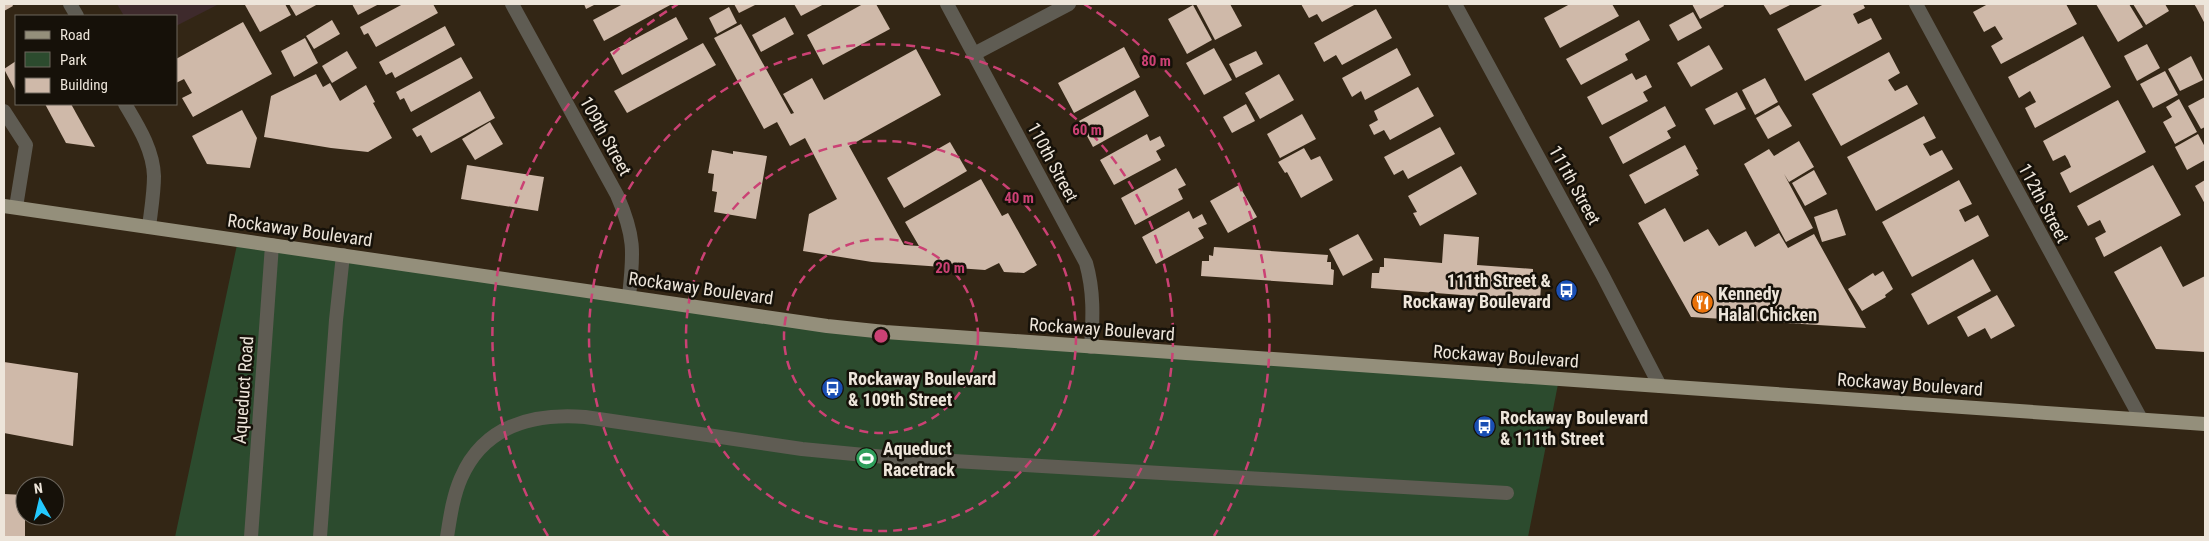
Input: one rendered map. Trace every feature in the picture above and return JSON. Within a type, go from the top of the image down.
[{"type":"main road","name":"Rockaway Boulevard","points":[[10,206],[858,330],[2205,424]]},
{"type":"street","points":[[70,4],[76,15]]},
{"type":"street","name":"109th Street","points":[[512,4],[617,195],[628,221],[633,250],[629,296]]},
{"type":"street","name":"110th Street","points":[[947,4],[1086,263],[1092,284],[1091,347]]},
{"type":"street","points":[[974,54],[1069,4]]},
{"type":"street","name":"111th Street","points":[[1455,4],[1607,284],[1660,386]]},
{"type":"street","name":"112th Street","points":[[1916,4],[2141,419]]},
{"type":"street","points":[[126,105],[145,139],[153,163],[154,176],[149,227]]},
{"type":"street","points":[[4,111],[26,145],[10,206]]},
{"type":"street","name":"Aqueduct Road","points":[[251,537],[272,244]]},
{"type":"street","points":[[320,537],[336,320],[343,255]]},
{"type":"street","points":[[447,537],[458,483],[477,451],[495,436],[513,426],[527,420],[554,416],[585,417],[802,449],[884,458],[1507,493]]},
{"type":"shaded area","points":[[117,4],[219,4],[178,25],[178,15],[123,15]]},
{"type":"green space","name":"Aqueduct Racetrack","points":[[238,240],[849,329],[1559,379],[1528,537],[175,537]]},
{"type":"building","points":[[4,4],[12,4],[13,6],[4,11]]},
{"type":"building","points":[[285,4],[291,15],[260,32],[245,5]]},
{"type":"building","points":[[289,4],[318,4],[296,16]]},
{"type":"building","points":[[352,4],[379,4],[358,15]]},
{"type":"building","points":[[403,4],[433,4],[438,13],[376,47],[368,33],[364,35],[360,27]]},
{"type":"building","points":[[584,4],[596,4],[586,9]]},
{"type":"building","points":[[623,4],[672,4],[604,41],[593,20]]},
{"type":"building","points":[[734,4],[757,4],[739,13]]},
{"type":"building","points":[[794,4],[824,4],[801,16]]},
{"type":"building","points":[[863,4],[876,4],[890,29],[823,65],[807,35]]},
{"type":"building","points":[[1196,4],[1230,4],[1242,26],[1215,40]]},
{"type":"building","points":[[1301,4],[1356,4],[1322,22],[1317,14],[1309,18]]},
{"type":"building","points":[[1570,4],[1612,4],[1619,16],[1560,48],[1544,18]]},
{"type":"building","points":[[1692,4],[1723,4],[1724,6],[1700,19]]},
{"type":"building","points":[[1763,4],[1792,4],[1770,15]]},
{"type":"building","points":[[1824,4],[1863,4],[1865,8],[1853,14],[1858,24],[1871,18],[1882,39],[1805,81],[1777,29]]},
{"type":"building","points":[[1988,4],[2066,4],[2077,24],[2001,64],[1991,46],[2003,39],[1995,26],[1984,32],[1973,12]]},
{"type":"building","points":[[2096,4],[2129,4],[2143,27],[2118,42]]},
{"type":"building","points":[[2133,4],[2165,4],[2169,11],[2146,25]]},
{"type":"building","points":[[2194,4],[2205,4],[2205,24],[2196,7]]},
{"type":"building","points":[[1193,5],[1212,40],[1187,54],[1168,19]]},
{"type":"building","points":[[729,7],[737,23],[717,34],[709,18]]},
{"type":"building","points":[[1376,9],[1392,38],[1342,65],[1336,55],[1324,62],[1314,43]]},
{"type":"building","points":[[1693,12],[1702,28],[1678,41],[1669,25]]},
{"type":"building","points":[[676,17],[688,39],[622,75],[610,52]]},
{"type":"building","points":[[785,17],[794,34],[761,52],[752,35]]},
{"type":"building","points":[[332,20],[340,34],[314,49],[306,36]]},
{"type":"building","points":[[1639,20],[1650,40],[1625,54],[1628,60],[1581,85],[1566,59]]},
{"type":"building","points":[[243,22],[272,74],[193,117],[182,98],[192,93],[184,79],[178,82],[178,58]]},
{"type":"building","points":[[741,24],[791,114],[794,113],[783,94],[812,78],[824,100],[916,49],[941,95],[849,146],[904,245],[919,246],[905,222],[981,179],[1002,216],[1008,213],[1037,265],[1024,273],[1004,272],[999,263],[985,270],[872,262],[803,251],[809,214],[837,199],[805,138],[790,146],[777,122],[764,129],[714,38]]},
{"type":"building","points":[[445,26],[455,45],[395,78],[392,72],[386,75],[379,62]]},
{"type":"building","points":[[2083,36],[2111,87],[2035,128],[2025,108],[2036,102],[2030,91],[2019,98],[2008,77]]},
{"type":"building","points":[[305,38],[318,63],[294,77],[281,51]]},
{"type":"building","points":[[703,43],[716,65],[627,113],[614,91]]},
{"type":"building","points":[[2147,44],[2160,68],[2137,81],[2124,56]]},
{"type":"building","points":[[1709,45],[1723,69],[1691,87],[1677,63]]},
{"type":"building","points":[[1124,47],[1140,77],[1074,113],[1058,83]]},
{"type":"building","points":[[1214,48],[1232,80],[1204,95],[1186,63]]},
{"type":"building","points":[[1397,48],[1411,75],[1365,100],[1361,91],[1352,97],[1342,78]]},
{"type":"building","points":[[347,51],[357,68],[332,83],[322,66]]},
{"type":"building","points":[[1256,51],[1263,64],[1236,78],[1229,64]]},
{"type":"building","points":[[1889,52],[1900,73],[1888,80],[1895,91],[1907,85],[1918,104],[1841,146],[1812,94]]},
{"type":"building","points":[[2191,56],[2203,80],[2180,91],[2168,69]]},
{"type":"building","points":[[461,57],[473,78],[411,112],[404,98],[400,100],[396,92]]},
{"type":"building","points":[[15,62],[15,90],[4,69]]},
{"type":"building","points":[[2165,71],[2178,95],[2153,108],[2140,84]]},
{"type":"building","points":[[1632,73],[1636,80],[1646,75],[1652,87],[1643,92],[1648,101],[1602,125],[1587,97]]},
{"type":"building","points":[[316,74],[323,87],[330,83],[340,101],[366,85],[375,102],[373,103],[392,138],[368,152],[264,137],[271,96]]},
{"type":"building","points":[[1279,74],[1294,100],[1260,119],[1245,93]]},
{"type":"building","points":[[1765,78],[1778,102],[1755,115],[1742,90]]},
{"type":"building","points":[[1418,87],[1434,116],[1390,140],[1384,130],[1374,135],[1369,125],[1378,120],[1374,111]]},
{"type":"building","points":[[1135,90],[1149,116],[1093,147],[1079,121]]},
{"type":"building","points":[[480,91],[495,118],[431,153],[421,135],[417,137],[412,129]]},
{"type":"building","points":[[1737,92],[1746,109],[1714,125],[1705,109]]},
{"type":"building","points":[[2205,97],[2205,127],[2201,129],[2188,106]]},
{"type":"building","points":[[2179,99],[2197,132],[2175,144],[2163,122],[2172,117],[2166,107]]},
{"type":"building","points":[[2118,100],[2146,152],[2070,193],[2060,173],[2071,167],[2068,160],[2065,155],[2053,161],[2043,141]]},
{"type":"building","points":[[1246,104],[1255,121],[1232,133],[1223,117]]},
{"type":"building","points":[[46,105],[72,105],[95,147],[66,143]]},
{"type":"building","points":[[1779,105],[1792,126],[1768,139],[1756,118]]},
{"type":"building","points":[[1665,106],[1676,126],[1667,131],[1671,138],[1623,164],[1609,137]]},
{"type":"building","points":[[242,110],[257,138],[250,168],[207,164],[192,136]]},
{"type":"building","points":[[1302,114],[1316,139],[1280,158],[1267,134]]},
{"type":"building","points":[[1924,116],[1936,138],[1923,144],[1930,156],[1942,150],[1953,169],[1876,211],[1847,157]]},
{"type":"building","points":[[490,122],[503,144],[475,160],[462,139]]},
{"type":"building","points":[[1440,127],[1455,154],[1408,179],[1403,170],[1394,175],[1384,157]]},
{"type":"building","points":[[1147,134],[1150,141],[1160,136],[1165,146],[1156,151],[1161,160],[1114,185],[1100,160]]},
{"type":"building","points":[[2198,134],[2205,147],[2205,160],[2187,170],[2175,147]]},
{"type":"building","points":[[1799,141],[1814,167],[1789,182],[1784,174],[1813,228],[1786,242],[1744,164],[1769,149],[1774,156]]},
{"type":"building","points":[[950,142],[967,171],[904,208],[887,178]]},
{"type":"building","points":[[1685,145],[1698,169],[1696,170],[1699,175],[1645,204],[1629,175]]},
{"type":"building","points":[[1304,148],[1311,160],[1320,156],[1333,180],[1301,198],[1287,172],[1285,173],[1278,162]]},
{"type":"building","points":[[712,150],[733,154],[733,151],[767,156],[756,219],[714,212],[717,192],[712,191],[714,174],[708,173]]},
{"type":"building","points":[[467,165],[544,177],[538,211],[461,199]]},
{"type":"building","points":[[2153,165],[2181,215],[2104,257],[2095,238],[2106,232],[2100,220],[2088,226],[2077,206]]},
{"type":"building","points":[[1461,166],[1477,194],[1420,226],[1413,213],[1417,212],[1408,196]]},
{"type":"building","points":[[1176,168],[1186,185],[1178,189],[1183,199],[1135,225],[1121,198]]},
{"type":"building","points":[[1814,170],[1827,194],[1805,206],[1792,183]]},
{"type":"building","points":[[1959,180],[1972,204],[1959,210],[1965,222],[1978,215],[1989,236],[1912,277],[1882,222]]},
{"type":"building","points":[[2205,180],[2205,204],[2195,186]]},
{"type":"building","points":[[1239,185],[1257,217],[1228,233],[1210,201]]},
{"type":"building","points":[[1665,208],[1684,242],[1708,229],[1719,246],[1746,231],[1755,247],[1779,233],[1788,248],[1814,234],[1866,328],[1691,317],[1638,223]]},
{"type":"building","points":[[1837,209],[1846,235],[1822,242],[1814,217]]},
{"type":"building","points":[[1189,211],[1193,219],[1202,214],[1207,224],[1198,228],[1204,238],[1156,264],[1142,237]]},
{"type":"building","points":[[1358,234],[1373,260],[1343,276],[1329,249]]},
{"type":"building","points":[[1444,234],[1479,237],[1477,265],[1533,269],[1533,277],[1537,277],[1536,285],[1541,285],[1540,301],[1371,288],[1372,273],[1379,273],[1380,267],[1384,267],[1384,258],[1442,263]]},
{"type":"building","points":[[2161,246],[2183,287],[2205,276],[2205,352],[2156,349],[2114,272]]},
{"type":"building","points":[[1214,247],[1328,255],[1327,262],[1331,262],[1331,269],[1334,270],[1333,285],[1201,276],[1202,261],[1209,261],[1209,255],[1213,256]]},
{"type":"building","points":[[1973,259],[1991,291],[1928,325],[1911,294]]},
{"type":"building","points":[[1883,271],[1893,289],[1885,295],[1886,297],[1862,311],[1848,289],[1873,273],[1875,276]]},
{"type":"building","points":[[1997,295],[2015,326],[1991,339],[1985,328],[1968,337],[1957,317]]},
{"type":"building","points":[[4,362],[78,373],[73,446],[4,433]]},
{"type":"building","points":[[4,494],[15,495],[15,526],[25,526],[25,537],[4,537]]},
{"type":"place","name":"111th Street & Rockaway Boulevard","points":[[1567,290]]},
{"type":"place","name":"Kennedy Halal Chicken","points":[[1702,303]]},
{"type":"place","name":"Rockaway Boulevard & 109th Street","points":[[832,388]]},
{"type":"place","name":"Rockaway Boulevard & 111th Street","points":[[1484,427]]},
{"type":"place","name":"Aqueduct Racetrack","points":[[867,458]]}]
